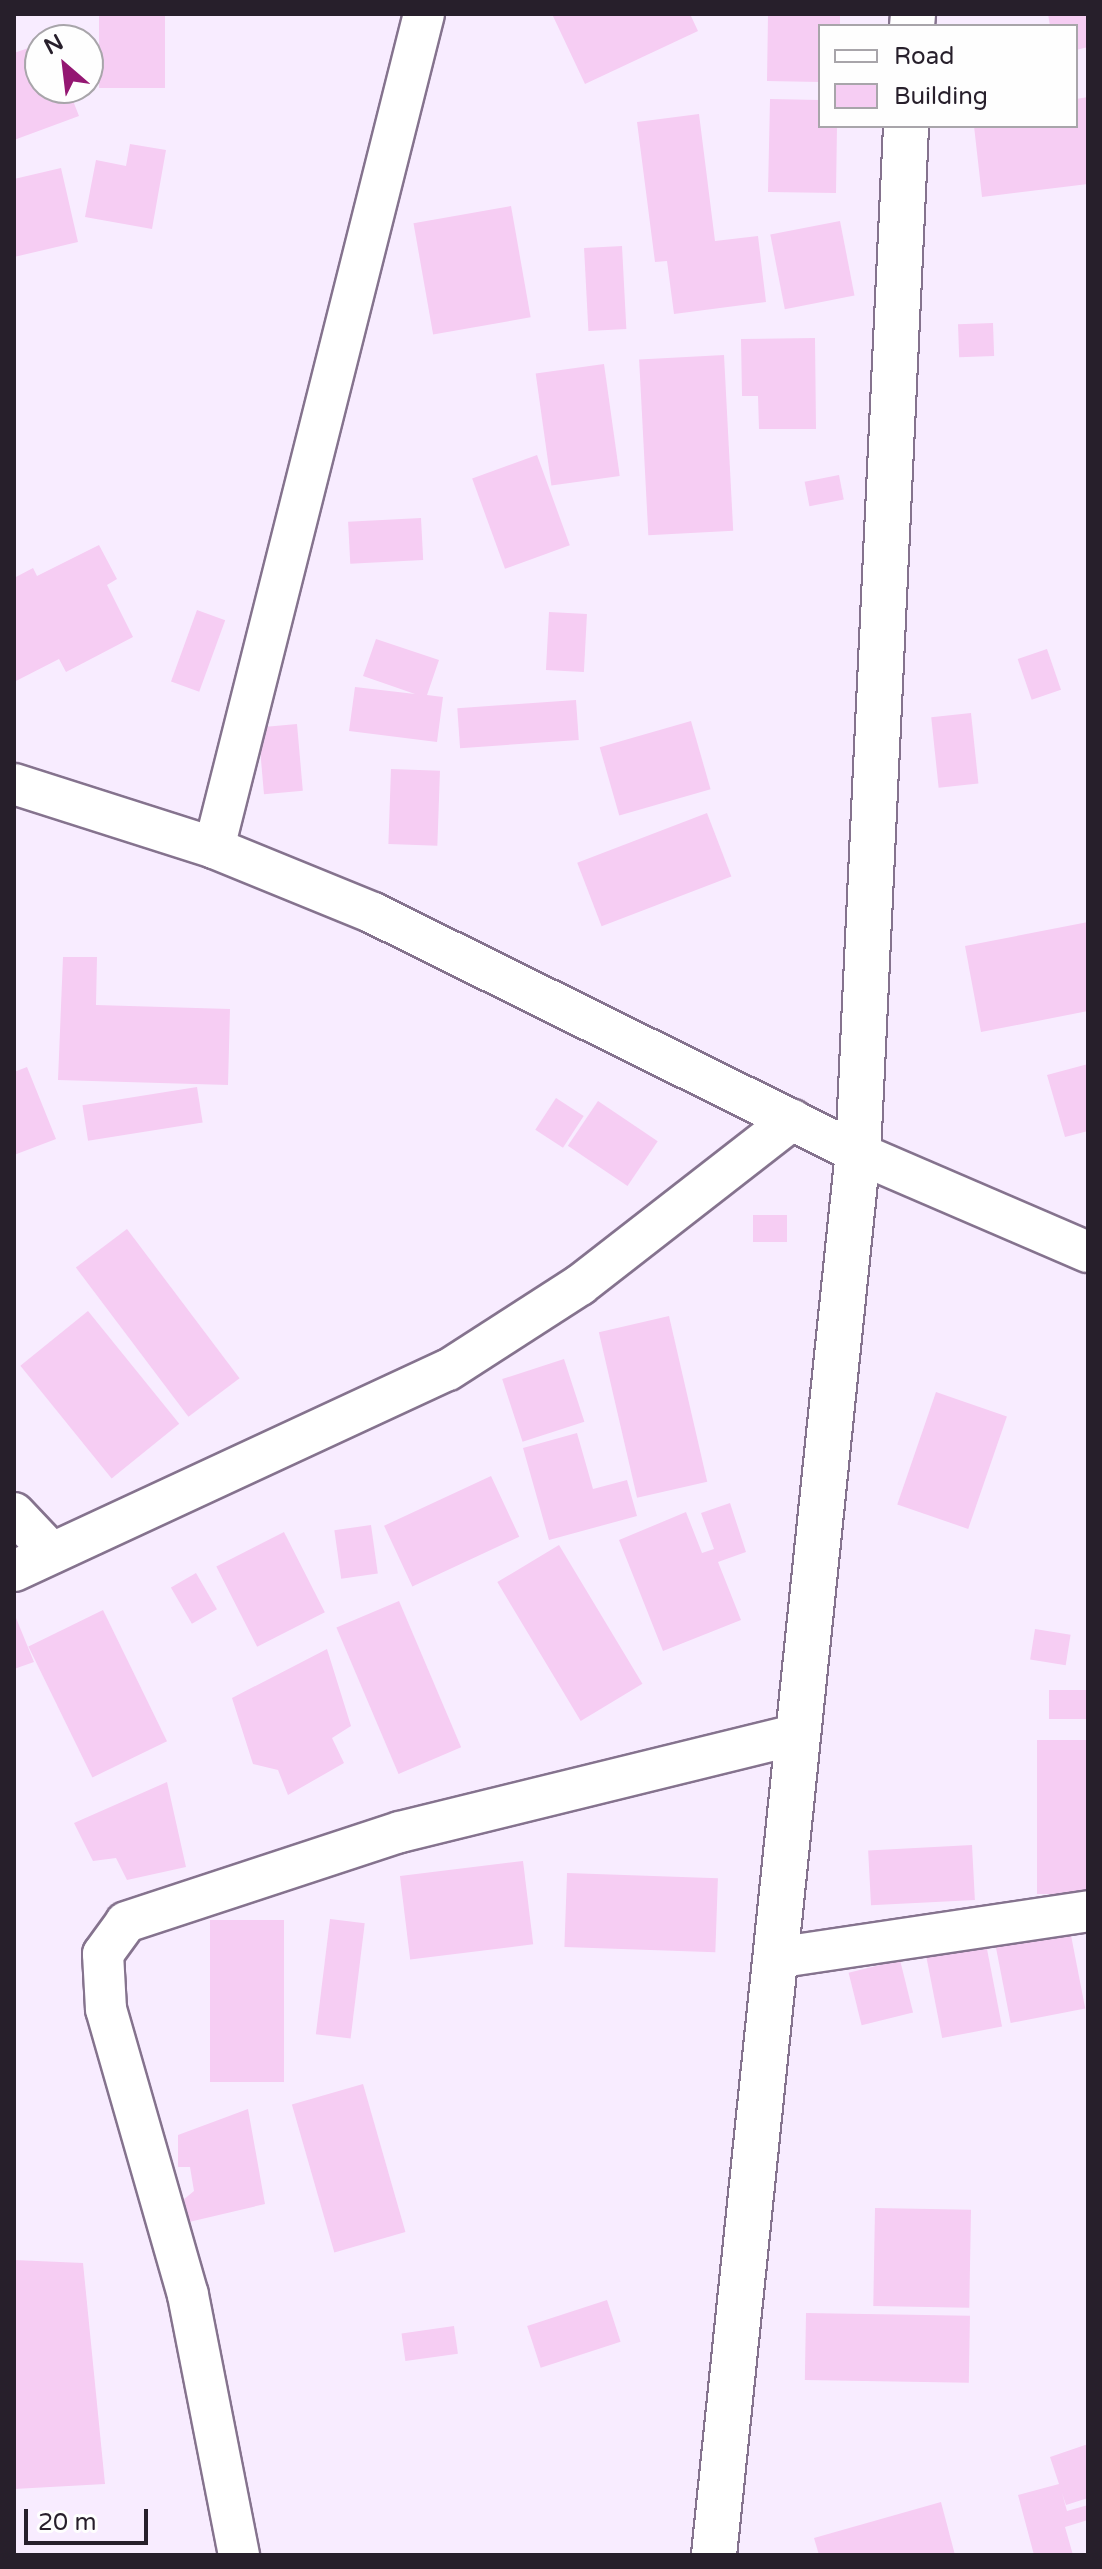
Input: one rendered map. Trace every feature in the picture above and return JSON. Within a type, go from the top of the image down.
[{"type":"street","points":[[214,848],[424,14]]},
{"type":"street","points":[[714,2555],[858,1153],[906,128]]},
{"type":"street","points":[[14,784],[214,848],[373,913],[858,1153],[1088,1252]]},
{"type":"street","points":[[14,1571],[448,1370],[580,1285],[792,1120]]},
{"type":"street","points":[[14,1513],[52,1553]]},
{"type":"street","points":[[239,2555],[188,2295],[106,2009],[103,1954],[126,1922],[400,1832],[799,1734]]},
{"type":"street","points":[[775,1958],[1088,1911]]},
{"type":"building","points":[[99,14],[165,14],[165,88],[104,88],[104,24],[99,24]]},
{"type":"building","points":[[552,14],[690,14],[698,31],[585,84]]},
{"type":"building","points":[[768,14],[840,14],[840,24],[818,24],[818,82],[767,81]]},
{"type":"building","points":[[1048,14],[1088,14],[1088,47],[1078,50],[1078,24],[1050,24]]},
{"type":"building","points":[[24,50],[24,104],[74,104],[79,116],[14,140],[14,53]]},
{"type":"building","points":[[1088,97],[1088,184],[982,197],[974,128],[1078,128],[1078,99]]},
{"type":"building","points":[[770,99],[818,100],[818,128],[837,128],[836,193],[768,192]]},
{"type":"building","points":[[699,114],[715,241],[758,236],[766,302],[674,314],[667,261],[655,262],[637,122]]},
{"type":"building","points":[[130,144],[166,150],[152,229],[85,217],[96,160],[126,166]]},
{"type":"building","points":[[61,168],[78,242],[14,257],[14,179]]},
{"type":"building","points":[[511,206],[531,317],[433,334],[414,223]]},
{"type":"building","points":[[840,221],[855,296],[785,309],[770,235]]},
{"type":"building","points":[[622,246],[626,329],[588,331],[584,248]]},
{"type":"building","points":[[993,323],[994,356],[959,357],[958,324]]},
{"type":"building","points":[[815,338],[816,429],[759,429],[758,396],[742,396],[741,339]]},
{"type":"building","points":[[724,355],[733,531],[648,535],[639,359]]},
{"type":"building","points":[[604,364],[620,476],[551,486],[536,374]]},
{"type":"building","points":[[537,455],[570,545],[505,569],[472,479]]},
{"type":"building","points":[[839,475],[844,500],[809,506],[805,482]]},
{"type":"building","points":[[421,518],[423,560],[350,564],[348,522]]},
{"type":"building","points":[[99,545],[117,579],[107,585],[133,637],[66,672],[59,659],[14,682],[14,578],[33,568],[37,576]]},
{"type":"building","points":[[197,610],[225,620],[199,692],[171,681]]},
{"type":"building","points":[[549,612],[587,614],[584,672],[546,670]]},
{"type":"building","points":[[376,639],[439,660],[427,695],[443,697],[437,742],[349,731],[355,687],[415,694],[363,676]]},
{"type":"building","points":[[1047,649],[1061,690],[1032,700],[1018,659]]},
{"type":"building","points":[[576,700],[579,740],[460,748],[457,708]]},
{"type":"building","points":[[971,713],[978,784],[939,788],[931,717]]},
{"type":"building","points":[[691,721],[711,789],[619,815],[600,747]]},
{"type":"building","points":[[297,724],[303,791],[264,794],[258,727]]},
{"type":"building","points":[[391,769],[440,771],[437,846],[388,844]]},
{"type":"building","points":[[707,813],[731,876],[602,926],[577,863]]},
{"type":"building","points":[[1088,922],[1088,1011],[981,1032],[965,946]]},
{"type":"building","points":[[63,957],[97,957],[96,1005],[230,1009],[228,1085],[58,1080]]},
{"type":"building","points":[[1088,1064],[1088,1131],[1065,1137],[1047,1075]]},
{"type":"building","points":[[27,1067],[56,1139],[14,1155],[14,1072]]},
{"type":"building","points":[[197,1087],[203,1123],[88,1141],[82,1105]]},
{"type":"building","points":[[556,1098],[584,1116],[563,1148],[535,1130]]},
{"type":"building","points":[[598,1101],[658,1141],[627,1186],[568,1146]]},
{"type":"building","points":[[753,1215],[787,1215],[787,1242],[753,1242]]},
{"type":"building","points":[[127,1229],[240,1378],[188,1417],[76,1268]]},
{"type":"building","points":[[88,1311],[179,1424],[112,1478],[20,1366]]},
{"type":"building","points":[[669,1316],[707,1482],[637,1498],[599,1332]]},
{"type":"building","points":[[564,1359],[584,1422],[523,1442],[502,1379]]},
{"type":"building","points":[[936,1392],[1007,1416],[968,1529],[897,1505]]},
{"type":"building","points":[[577,1433],[593,1489],[627,1480],[637,1516],[549,1540],[523,1448]]},
{"type":"building","points":[[491,1476],[519,1537],[412,1587],[384,1526]]},
{"type":"building","points":[[730,1503],[746,1552],[718,1562],[741,1620],[663,1651],[619,1540],[686,1512],[702,1553],[714,1549],[701,1513]]},
{"type":"building","points":[[371,1525],[378,1574],[341,1579],[334,1530]]},
{"type":"building","points":[[284,1532],[325,1612],[257,1647],[216,1567]]},
{"type":"building","points":[[559,1545],[642,1684],[581,1721],[497,1582]]},
{"type":"building","points":[[196,1573],[217,1609],[192,1624],[171,1588]]},
{"type":"building","points":[[399,1601],[461,1747],[399,1774],[336,1628]]},
{"type":"building","points":[[103,1610],[167,1741],[92,1778],[28,1646]]},
{"type":"building","points":[[14,1613],[34,1662],[14,1669]]},
{"type":"building","points":[[1035,1629],[1071,1635],[1066,1665],[1030,1660]]},
{"type":"building","points":[[327,1649],[351,1726],[332,1738],[344,1763],[288,1795],[278,1770],[253,1764],[232,1698]]},
{"type":"building","points":[[1049,1690],[1088,1690],[1088,1719],[1049,1719]]},
{"type":"building","points":[[1037,1740],[1088,1740],[1088,1894],[1037,1894]]},
{"type":"building","points":[[167,1782],[186,1867],[127,1880],[116,1858],[93,1861],[74,1823]]},
{"type":"building","points":[[972,1845],[975,1900],[871,1905],[868,1850]]},
{"type":"building","points":[[523,1861],[533,1944],[410,1959],[400,1876]]},
{"type":"building","points":[[567,1873],[718,1878],[715,1952],[564,1947]]},
{"type":"building","points":[[330,1919],[365,1923],[351,2038],[316,2034]]},
{"type":"building","points":[[210,1920],[284,1920],[284,2082],[210,2082]]},
{"type":"building","points":[[1069,1925],[1085,2008],[1011,2023],[994,1940]]},
{"type":"building","points":[[986,1944],[1002,2026],[942,2038],[926,1956]]},
{"type":"building","points":[[900,1960],[913,2012],[862,2025],[849,1973]]},
{"type":"building","points":[[363,2084],[405,2232],[334,2252],[292,2104]]},
{"type":"building","points":[[248,2109],[265,2204],[189,2222],[183,2200],[194,2191],[190,2167],[178,2167],[178,2135]]},
{"type":"building","points":[[875,2208],[971,2210],[969,2308],[873,2306]]},
{"type":"building","points":[[14,2260],[83,2263],[105,2484],[14,2489]]},
{"type":"building","points":[[607,2300],[621,2342],[541,2368],[527,2326]]},
{"type":"building","points":[[806,2313],[970,2316],[969,2383],[805,2380]]},
{"type":"building","points":[[454,2326],[458,2354],[405,2361],[402,2333]]},
{"type":"building","points":[[1088,2444],[1088,2498],[1066,2505],[1062,2493],[1067,2511],[1088,2505],[1088,2520],[1065,2527],[1073,2555],[1034,2555],[1018,2495],[1059,2484],[1050,2457]]},
{"type":"building","points":[[941,2502],[955,2555],[819,2555],[814,2538]]}]
